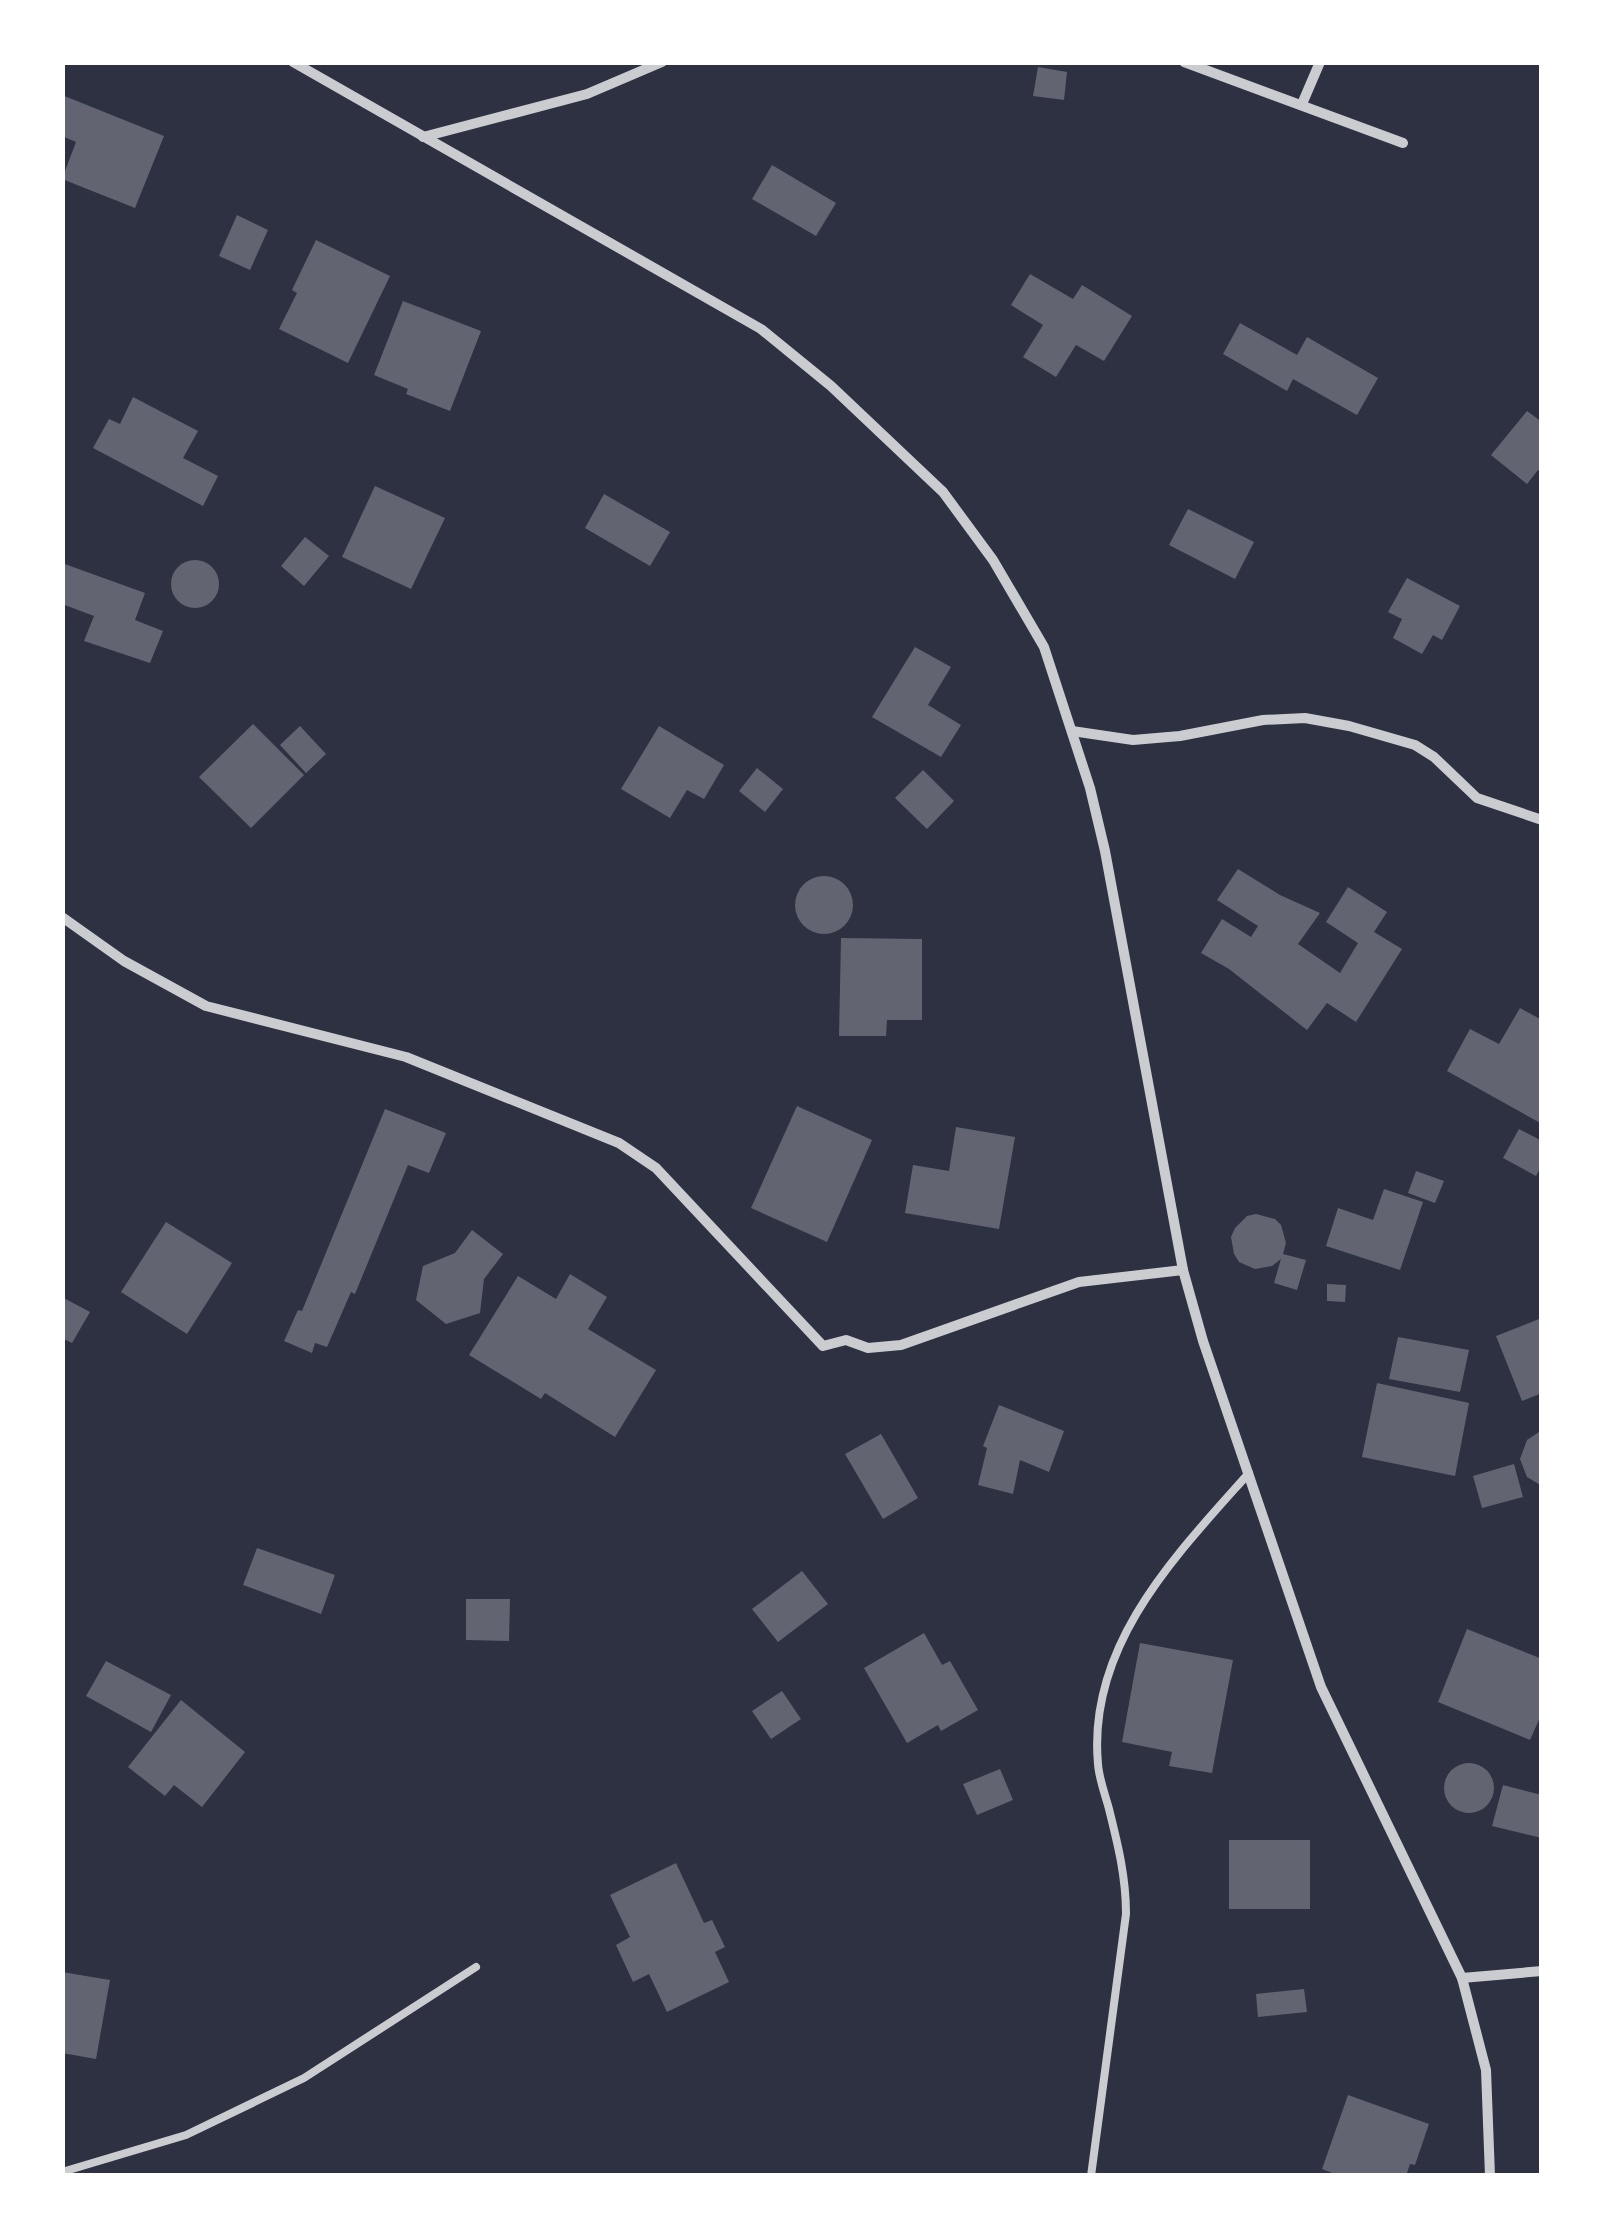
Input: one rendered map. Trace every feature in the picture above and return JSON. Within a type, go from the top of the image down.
[{"type":"street","points":[[293,62],[761,329],[830,386],[944,492],[994,560],[1044,646],[1106,851],[1183,1270],[1203,1341],[1321,1687],[1462,1978],[1486,2070],[1490,2176]]},
{"type":"street","points":[[422,137],[587,94],[662,62]]},
{"type":"street","points":[[1184,62],[1403,143]]},
{"type":"street","points":[[1302,104],[1320,62]]},
{"type":"street","points":[[1072,731],[1133,740],[1180,736],[1263,720],[1305,718],[1415,745],[1434,757],[1477,798],[1542,820]]},
{"type":"street","points":[[62,917],[124,961],[206,1006],[406,1057],[620,1143],[656,1168],[823,1346],[846,1340],[868,1348],[900,1345],[1079,1282],[1183,1270]]},
{"type":"street","points":[[1462,1978],[1542,1972]]},
{"type":"lane","points":[[1092,2176],[1126,1914],[1126,1880],[1098,1767],[1097,1723],[1118,1644],[1134,1616],[1176,1556],[1249,1473]]},
{"type":"lane","points":[[62,2172],[186,2135],[304,2078],[476,1967]]},
{"type":"building","points":[[1038,67],[1067,72],[1064,100],[1033,96]]},
{"type":"building","points":[[62,95],[164,136],[135,208],[62,179],[76,142],[62,136]]},
{"type":"building","points":[[772,165],[836,203],[816,236],[752,199]]},
{"type":"building","points":[[237,215],[268,230],[250,270],[219,256]]},
{"type":"building","points":[[316,240],[390,276],[348,363],[279,329]]},
{"type":"building","points":[[1030,274],[1073,299],[1082,285],[1132,316],[1104,361],[1076,345],[1056,377],[1023,357],[1043,325],[1011,305]]},
{"type":"building","points":[[403,301],[481,331],[450,411],[406,394],[408,389],[374,375]]},
{"type":"building","points":[[1240,323],[1297,355],[1307,337],[1378,378],[1357,415],[1293,379],[1287,391],[1223,354]]},
{"type":"building","points":[[133,397],[198,431],[183,458],[218,476],[203,506],[93,448],[109,419],[120,424]]},
{"type":"building","points":[[1527,411],[1542,422],[1542,473],[1538,470],[1527,484],[1491,455]]},
{"type":"building","points":[[375,486],[445,518],[411,589],[342,557]]},
{"type":"building","points":[[604,494],[670,532],[650,566],[585,528]]},
{"type":"building","points":[[1188,509],[1254,542],[1235,579],[1169,545]]},
{"type":"building","points":[[305,537],[329,556],[304,586],[281,566]]},
{"type":"building","points":[[195,560],[212,567],[219,584],[212,601],[195,608],[178,601],[171,584],[178,567]]},
{"type":"building","points":[[62,563],[145,593],[135,620],[163,631],[150,663],[84,641],[94,616],[62,604]]},
{"type":"building","points":[[1407,578],[1460,606],[1442,640],[1433,635],[1422,654],[1393,638],[1402,619],[1388,612]]},
{"type":"building","points":[[915,647],[951,667],[928,705],[961,725],[941,757],[872,717]]},
{"type":"building","points":[[253,724],[304,775],[251,828],[199,777]]},
{"type":"building","points":[[300,726],[326,754],[306,773],[280,745]]},
{"type":"building","points":[[659,726],[724,765],[704,799],[687,790],[670,818],[621,789]]},
{"type":"building","points":[[757,768],[783,789],[765,812],[739,791]]},
{"type":"building","points":[[923,770],[954,801],[927,829],[895,798]]},
{"type":"building","points":[[1238,869],[1280,895],[1320,913],[1298,944],[1340,973],[1358,943],[1326,922],[1348,887],[1387,912],[1374,932],[1402,949],[1356,1022],[1327,1003],[1307,1030],[1229,969],[1201,953],[1222,919],[1251,937],[1258,926],[1217,900]]},
{"type":"building","points":[[824,876],[845,884],[853,905],[845,926],[824,934],[803,926],[795,905],[803,884]]},
{"type":"building","points":[[841,938],[922,939],[922,1020],[887,1020],[886,1036],[839,1036]]},
{"type":"building","points":[[1520,1008],[1542,1020],[1542,1124],[1447,1071],[1470,1029],[1499,1044]]},
{"type":"building","points":[[797,1106],[872,1140],[827,1242],[751,1208]]},
{"type":"building","points":[[385,1109],[446,1133],[429,1173],[408,1165],[355,1294],[351,1292],[327,1347],[315,1343],[312,1353],[284,1341],[298,1310],[302,1311]]},
{"type":"building","points":[[956,1127],[1015,1137],[999,1229],[905,1213],[913,1165],[949,1171]]},
{"type":"building","points":[[1519,1129],[1542,1141],[1542,1165],[1536,1176],[1503,1158]]},
{"type":"building","points":[[1416,1171],[1444,1181],[1435,1203],[1408,1193]]},
{"type":"building","points":[[1384,1189],[1423,1202],[1400,1270],[1326,1246],[1338,1208],[1373,1220]]},
{"type":"building","points":[[1247,1216],[1275,1219],[1281,1225],[1286,1243],[1283,1254],[1306,1260],[1297,1290],[1274,1283],[1281,1259],[1272,1266],[1255,1269],[1239,1262],[1234,1254],[1231,1237],[1235,1228]]},
{"type":"building","points":[[166,1222],[232,1263],[187,1334],[121,1292]]},
{"type":"building","points":[[472,1230],[503,1254],[484,1279],[480,1313],[446,1324],[416,1300],[423,1266],[455,1253]]},
{"type":"building","points":[[570,1274],[607,1297],[588,1329],[656,1370],[615,1437],[545,1393],[541,1399],[469,1355],[518,1276],[556,1299]]},
{"type":"building","points":[[1327,1284],[1346,1285],[1345,1302],[1327,1301]]},
{"type":"building","points":[[62,1297],[90,1312],[72,1343],[62,1338]]},
{"type":"building","points":[[1539,1319],[1542,1393],[1522,1401],[1496,1336]]},
{"type":"building","points":[[1398,1337],[1469,1350],[1460,1392],[1389,1379]]},
{"type":"building","points":[[1377,1383],[1469,1403],[1455,1476],[1362,1457]]},
{"type":"building","points":[[999,1405],[1064,1431],[1049,1472],[1020,1460],[1013,1494],[978,1485],[987,1448],[983,1446]]},
{"type":"building","points":[[1542,1430],[1542,1486],[1527,1477],[1520,1459],[1527,1440]]},
{"type":"building","points":[[881,1434],[918,1498],[883,1519],[845,1454]]},
{"type":"building","points":[[1514,1464],[1523,1497],[1482,1508],[1473,1476]]},
{"type":"building","points":[[257,1548],[335,1575],[321,1614],[243,1585]]},
{"type":"building","points":[[802,1571],[828,1604],[778,1642],[752,1609]]},
{"type":"building","points":[[466,1599],[510,1599],[509,1641],[466,1640]]},
{"type":"building","points":[[1467,1629],[1542,1659],[1542,1713],[1530,1740],[1438,1702]]},
{"type":"building","points":[[924,1633],[942,1665],[950,1661],[978,1710],[941,1731],[938,1725],[907,1743],[864,1668]]},
{"type":"building","points":[[1140,1643],[1233,1660],[1212,1773],[1169,1766],[1172,1752],[1122,1742]]},
{"type":"building","points":[[106,1661],[171,1695],[151,1732],[86,1696]]},
{"type":"building","points":[[782,1691],[801,1719],[771,1739],[752,1711]]},
{"type":"building","points":[[181,1700],[245,1752],[202,1807],[174,1785],[165,1796],[128,1767]]},
{"type":"building","points":[[1469,1763],[1487,1770],[1494,1788],[1487,1806],[1469,1813],[1451,1806],[1444,1788],[1451,1770]]},
{"type":"building","points":[[1000,1769],[1013,1800],[977,1815],[963,1784]]},
{"type":"building","points":[[1503,1785],[1542,1795],[1542,1838],[1492,1826]]},
{"type":"building","points":[[1229,1840],[1310,1840],[1310,1909],[1229,1909]]},
{"type":"building","points":[[676,1863],[704,1923],[712,1920],[725,1947],[715,1952],[729,1982],[667,2012],[649,1974],[633,1982],[616,1945],[630,1937],[610,1895]]},
{"type":"building","points":[[62,1972],[110,1980],[96,2059],[62,2053]]},
{"type":"building","points":[[1304,1989],[1307,2012],[1258,2017],[1256,1994]]},
{"type":"building","points":[[1348,2095],[1429,2124],[1415,2165],[1410,2164],[1406,2176],[1340,2176],[1322,2169]]}]
